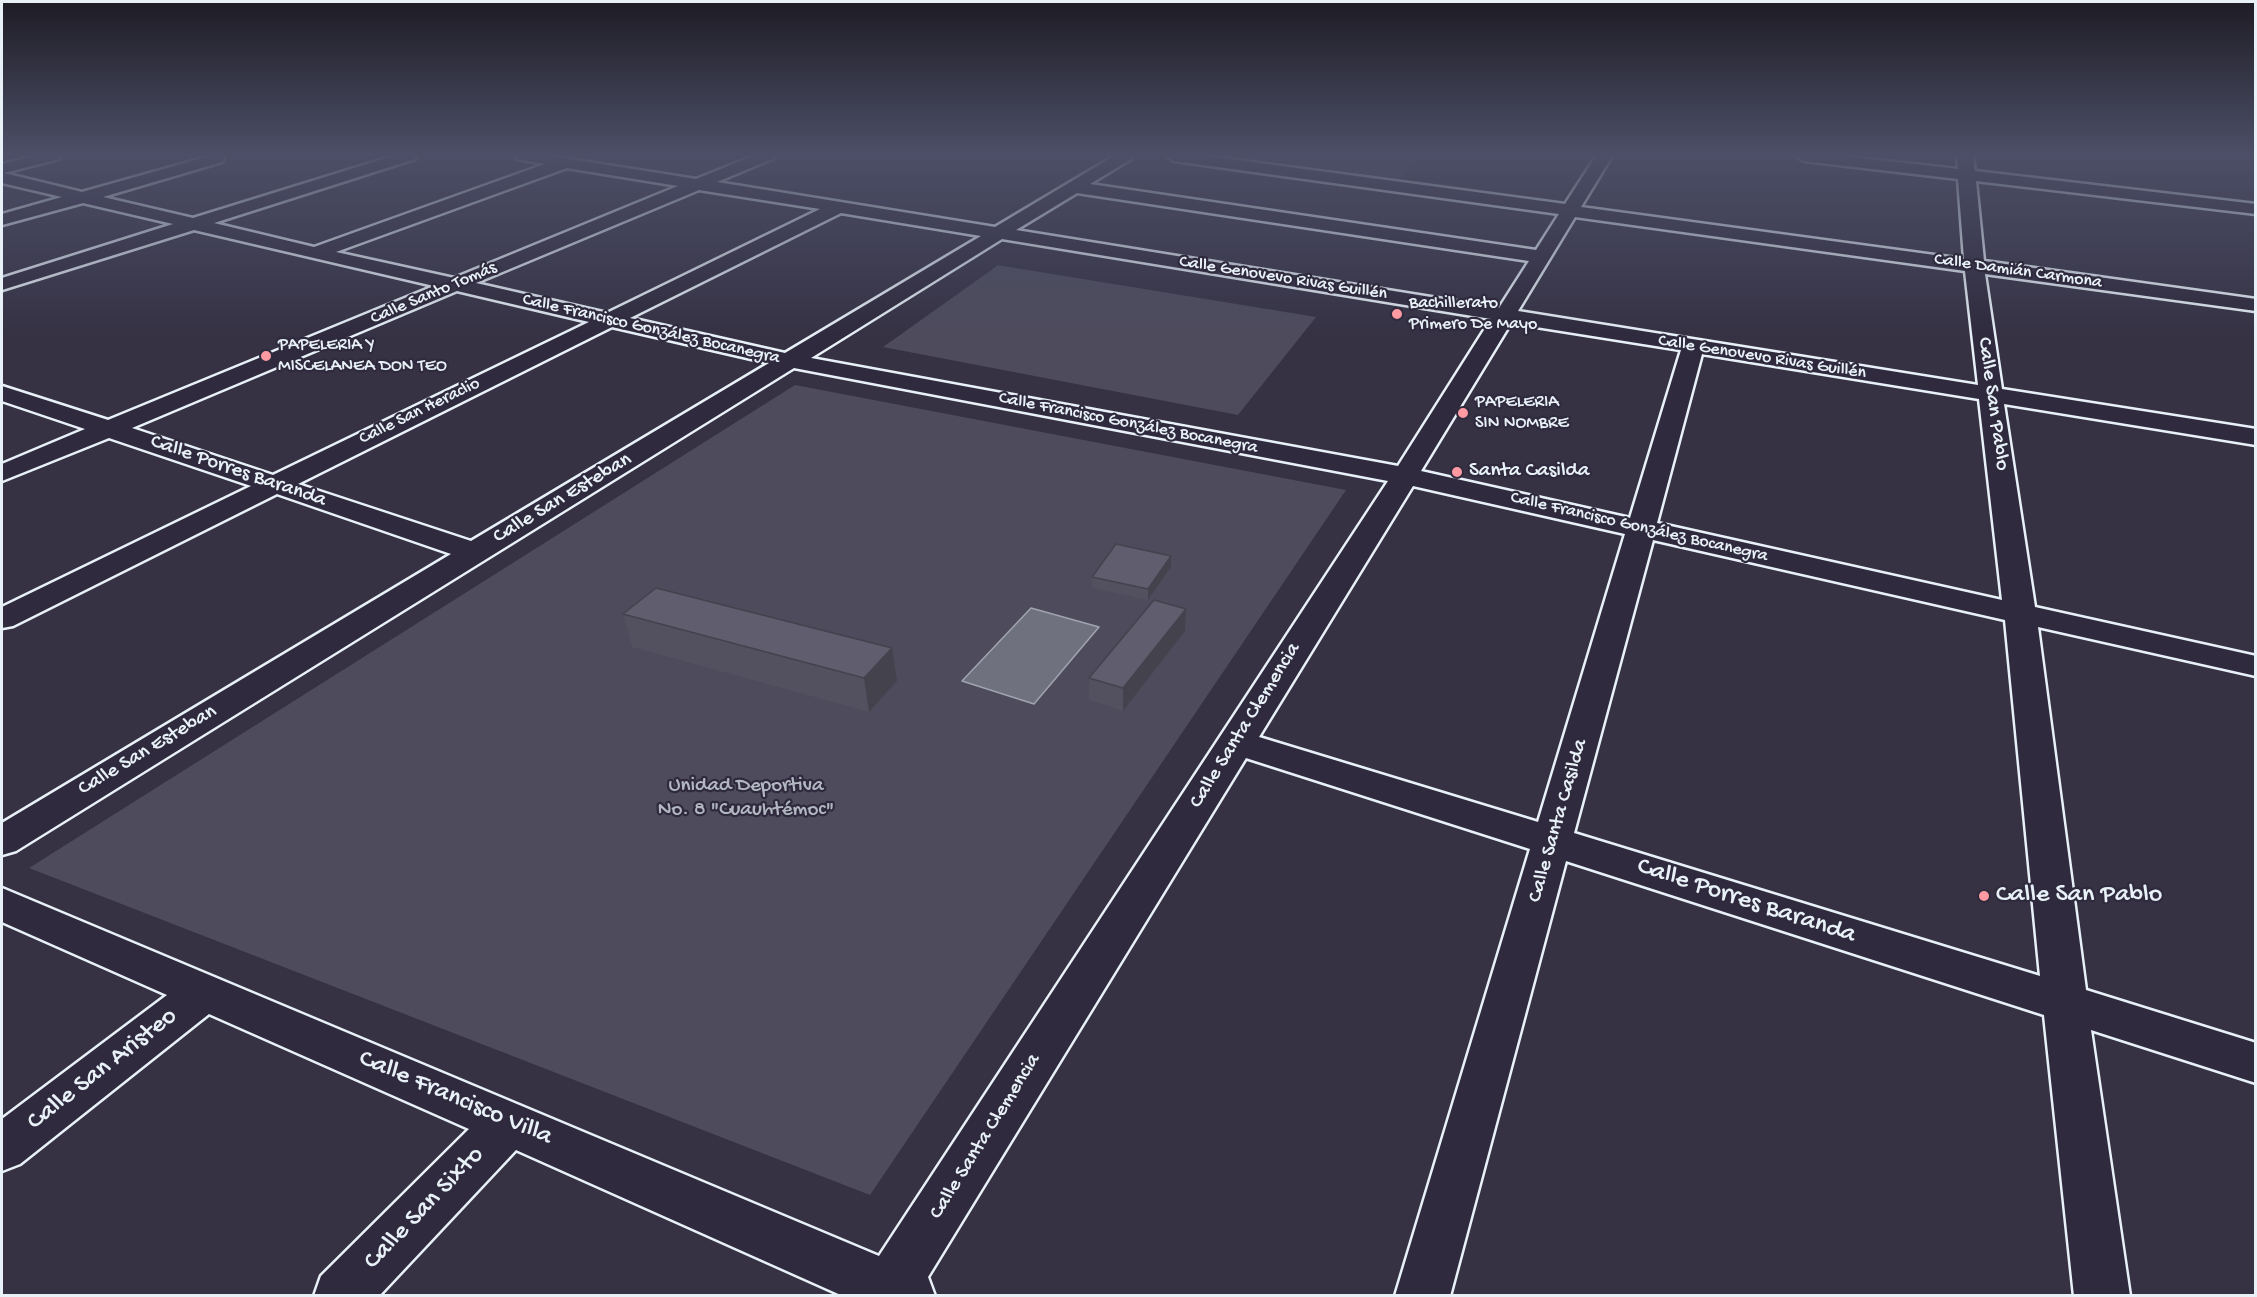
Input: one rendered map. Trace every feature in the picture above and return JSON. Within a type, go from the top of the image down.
[{"type":"street","name":"Calle Francisco González Bocanegra","points":[[161,217],[608,321],[791,361],[1405,476],[2256,666]]},
{"type":"street","points":[[2,284],[215,217]]},
{"type":"street","points":[[315,253],[417,217]]},
{"type":"street","name":"Calle Santo Tomás","points":[[2,473],[619,217]]},
{"type":"street","name":"Calle San Heraclio","points":[[2,619],[272,484],[820,217]]},
{"type":"street","name":"Calle Genovevo Rivas Guillén","points":[[900,217],[1990,396],[2256,437]]},
{"type":"street","name":"Calle San Esteban","points":[[2,841],[1024,217]]},
{"type":"street","points":[[1270,217],[1541,257]]},
{"type":"street","name":"Calle Santa Clemencia","points":[[894,1293],[1236,742],[1567,217]]},
{"type":"street","name":"Calle Damián Carmona","points":[[1618,217],[2256,305]]},
{"type":"street","name":"Calle San Pablo","points":[[1971,217],[1974,266],[2020,614],[2065,1004],[2102,1296]]},
{"type":"street","name":"Calle Santa Casilda","points":[[1422,1296],[1643,529],[1693,347]]},
{"type":"street","name":"Calle Porres Baranda","points":[[2,393],[475,552]]},
{"type":"street","name":"Calle Porres Baranda","points":[[1236,742],[2256,1063]]},
{"type":"street","name":"Calle Francisco Villa","points":[[2,904],[509,1123],[894,1293]]},
{"type":"street","name":"Calle San Aristeo","points":[[2,1148],[204,992]]},
{"type":"street","name":"Calle San Sixto","points":[[341,1296],[509,1123]]},
{"type":"green space","points":[[997,266],[1316,317],[1238,415],[883,347]]},
{"type":"green space","name":"Unidad Deportiva No. 8 \"Cuauhtémoc\"","points":[[795,385],[1346,490],[870,1195],[29,868]]},
{"type":"water","points":[[1031,608],[1099,627],[1034,704],[962,681]]},
{"type":"building","points":[[1116,544],[1171,556],[1148,589],[1092,577]]},
{"type":"building","points":[[656,588],[892,648],[864,678],[623,614]]},
{"type":"building","points":[[1154,600],[1186,609],[1123,688],[1089,678]]},
{"type":"place","name":"Bachillerato Primero De Mayo","points":[[1397,314]]},
{"type":"place","name":"PAPELERIA Y MISCELANEA DON TEO","points":[[266,356]]},
{"type":"place","name":"PAPELERIA SIN NOMBRE","points":[[1463,413]]},
{"type":"place","name":"Santa Casilda","points":[[1457,472]]},
{"type":"place","name":"Calle San Pablo","points":[[1984,896]]}]
